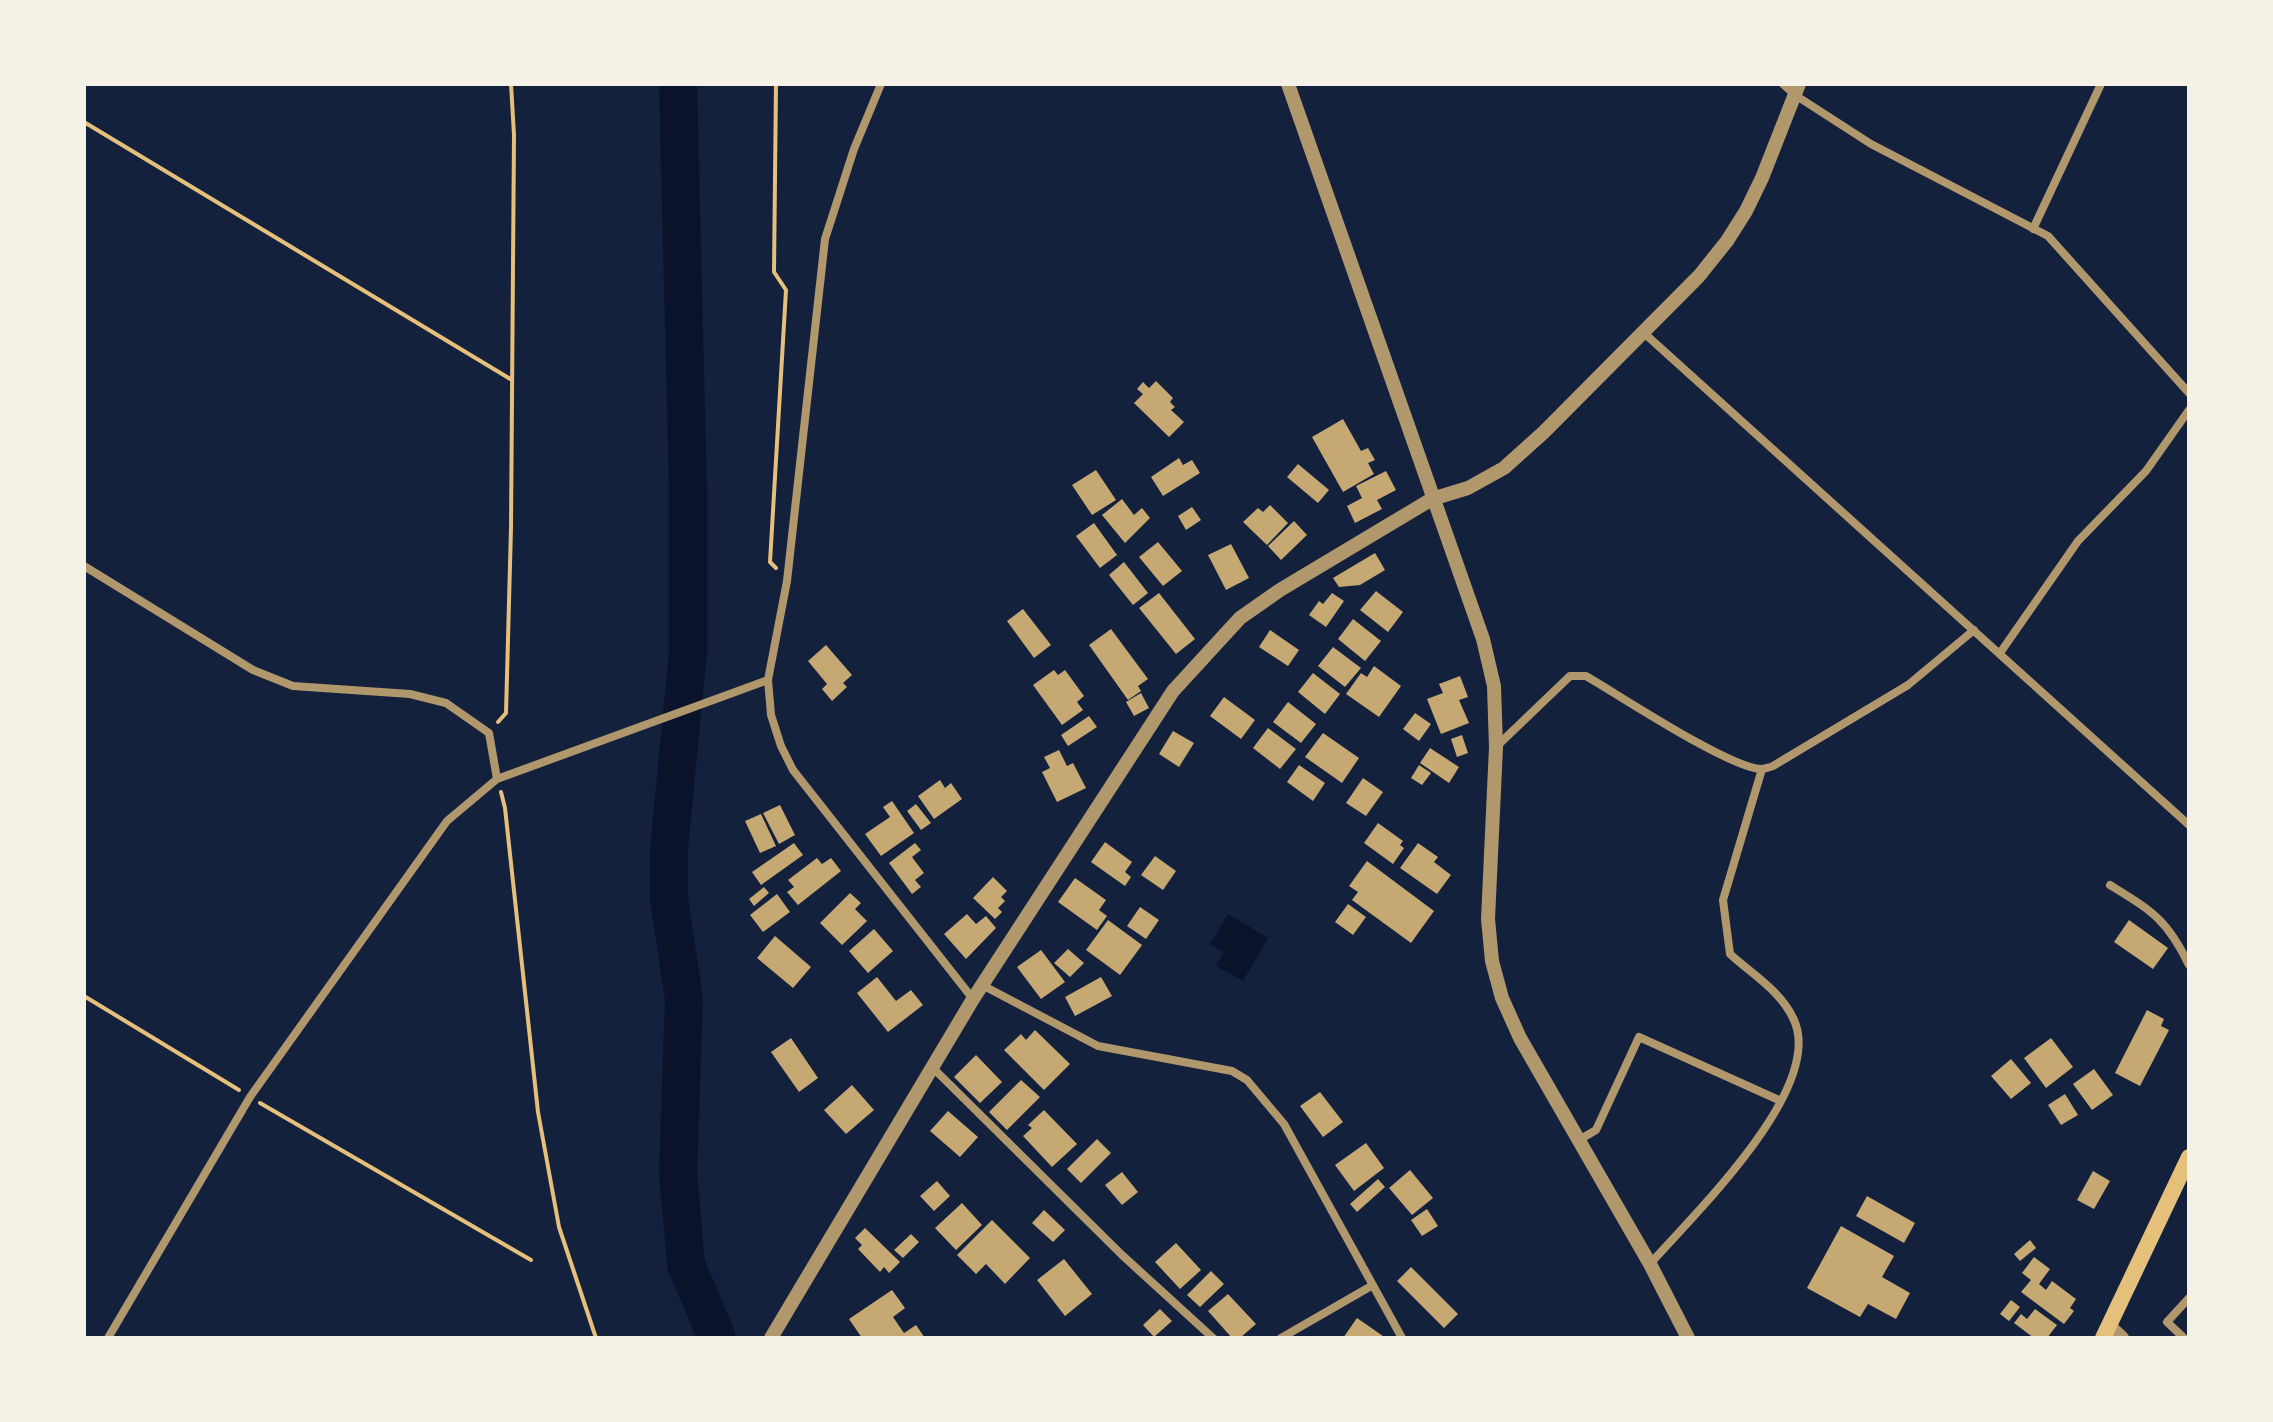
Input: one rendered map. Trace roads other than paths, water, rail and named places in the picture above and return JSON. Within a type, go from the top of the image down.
[{"type":"main road","points":[[2106,1332],[2189,1157]]},
{"type":"street","points":[[881,84],[854,149],[825,239],[787,581],[768,680],[771,715],[793,770],[973,999]]},
{"type":"street","points":[[1288,84],[1483,639],[1494,686],[1496,747],[1488,919],[1492,961],[1502,998],[1520,1038],[1650,1264],[1688,1338]]},
{"type":"street","points":[[1783,84],[1797,90],[1884,152],[2048,236],[2189,393]]},
{"type":"street","points":[[2033,229],[2101,84]]},
{"type":"street","points":[[771,1338],[973,999],[1173,691],[1240,618],[1280,590],[1432,499],[1468,488],[1504,468],[1544,432],[1699,276],[1727,241],[1762,178],[1797,90]]},
{"type":"street","points":[[1644,333],[2189,825]]},
{"type":"street","points":[[2000,653],[2078,541],[2146,471],[2189,410]]},
{"type":"street","points":[[84,566],[253,670],[293,686],[410,694],[446,703],[489,733],[497,779]]},
{"type":"street","points":[[1496,747],[1570,676],[1586,676],[1712,749],[1743,764],[1762,769],[1773,766],[1908,685],[1974,630]]},
{"type":"street","points":[[108,1338],[250,1097],[447,821],[497,779],[768,680]]},
{"type":"street","points":[[1650,1264],[1754,1145],[1781,1101],[1800,1046],[1795,1022],[1786,1005],[1772,988],[1730,954],[1724,920],[1723,900],[1762,769]]},
{"type":"street","points":[[2110,885],[2147,908],[2173,933],[2189,965]]},
{"type":"street","points":[[982,985],[1098,1046],[1232,1071],[1247,1080],[1284,1124],[1402,1338]]},
{"type":"street","points":[[1579,1140],[1596,1130],[1639,1037],[1781,1101]]},
{"type":"street","points":[[932,1067],[1122,1255],[1213,1338]]},
{"type":"street","points":[[1281,1338],[1373,1285]]},
{"type":"street","points":[[2184,1338],[2167,1322],[2189,1298]]},
{"type":"street","points":[[2106,1332],[2122,1338]]},
{"type":"water","points":[[1228,914],[1268,938],[1243,981],[1216,966],[1224,952],[1210,944]]},
{"type":"waterway","points":[[678,84],[688,489],[688,653],[669,848],[669,899],[684,999],[678,1173],[686,1264],[717,1338]]}]
